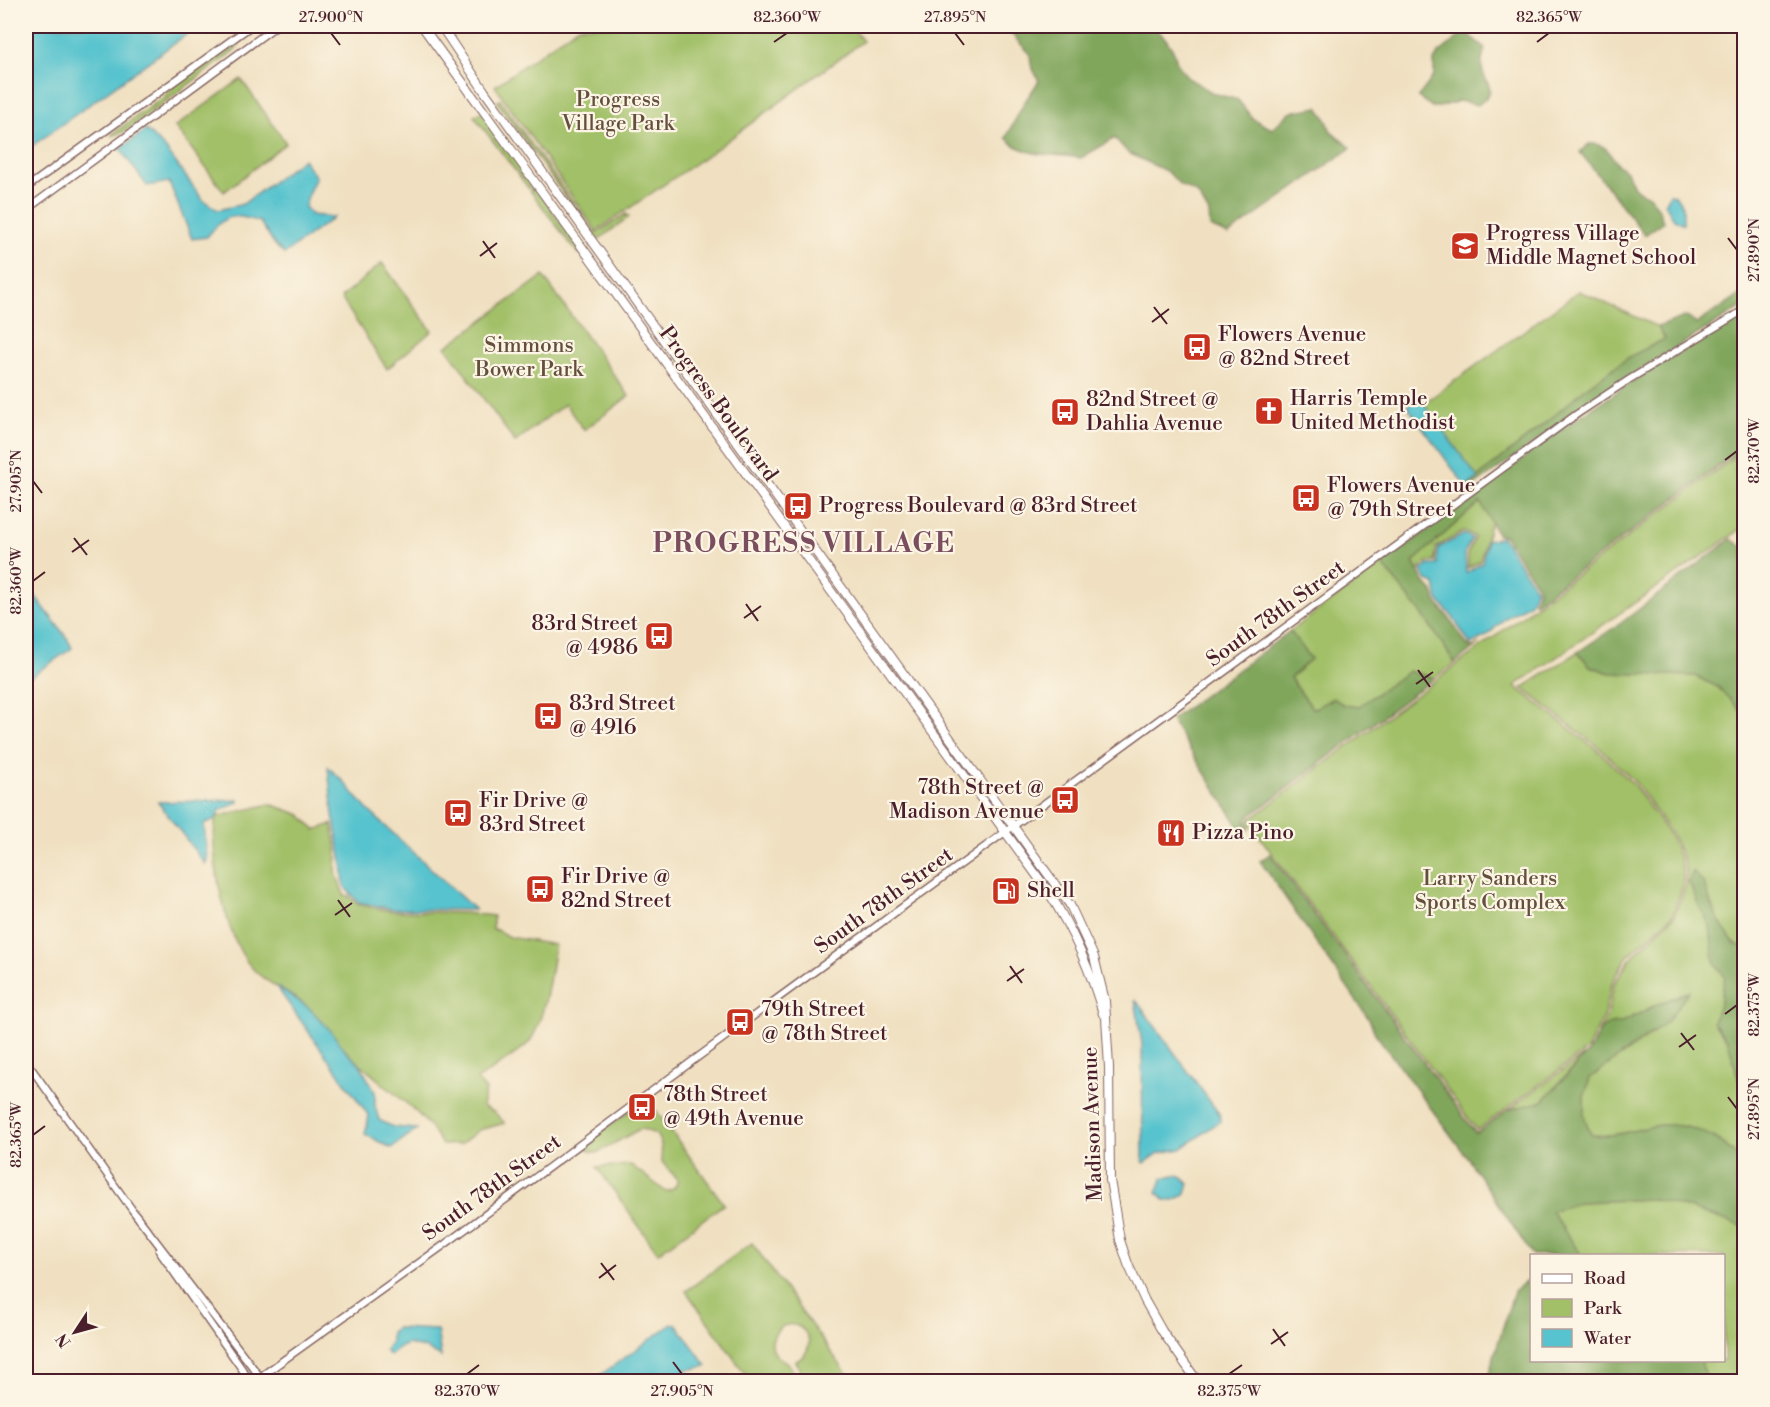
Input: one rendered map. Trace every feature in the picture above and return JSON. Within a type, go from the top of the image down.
[{"type":"main road","name":"Progress Boulevard","points":[[423,26],[1006,832]]},
{"type":"main road","name":"Progress Boulevard","points":[[441,26],[485,92],[1015,825]]},
{"type":"main road","points":[[519,159],[532,170],[574,227],[585,230],[581,235],[587,254]]},
{"type":"main road","points":[[623,305],[633,297]]},
{"type":"main road","points":[[919,713],[929,706]]},
{"type":"main road","name":"Madison Avenue","points":[[1015,825],[1078,918],[1101,981],[1105,1001],[1109,1067],[1110,1180],[1119,1233],[1128,1264],[1145,1301],[1162,1331],[1198,1382]]},
{"type":"main road","name":"Madison Avenue","points":[[1006,832],[1065,920],[1093,981],[1106,1024]]},
{"type":"street","points":[[26,188],[251,26]]},
{"type":"street","points":[[26,210],[276,26]]},
{"type":"street","name":"South 78th Street","points":[[252,1382],[262,1379],[1577,414],[1744,310]]},
{"type":"street","points":[[26,1061],[133,1210],[262,1379]]},
{"type":"street","points":[[133,1210],[175,1275],[252,1382]]},
{"type":"green space","name":"Progress Village Park","points":[[579,26],[851,26],[863,41],[712,152],[596,231],[495,86]]},
{"type":"green space","points":[[1011,26],[1153,26],[1166,39],[1174,52],[1177,63],[1188,78],[1213,93],[1238,100],[1253,119],[1272,129],[1290,112],[1318,107],[1327,120],[1330,130],[1351,148],[1228,235],[1210,227],[1209,213],[1197,193],[1180,185],[1168,172],[1128,153],[1115,138],[1081,158],[1029,152],[1006,138],[1024,103],[1039,81],[1031,65],[1030,54],[1009,31]]},
{"type":"green space","points":[[1465,32],[1485,48],[1482,65],[1490,91],[1478,105],[1459,101],[1432,107],[1418,97],[1434,76],[1434,61],[1438,54]]},
{"type":"green space","points":[[234,42],[239,45],[235,50],[126,131],[112,136],[164,97],[174,85]]},
{"type":"green space","points":[[241,79],[286,143],[224,192],[175,127]]},
{"type":"green space","points":[[500,100],[594,233],[626,214],[629,217],[597,241],[497,102]]},
{"type":"green space","points":[[481,112],[582,252],[578,254],[474,116]]},
{"type":"green space","points":[[1589,144],[1608,150],[1617,164],[1627,171],[1634,187],[1649,196],[1658,207],[1663,222],[1645,235],[1580,152]]},
{"type":"green space","points":[[382,263],[432,331],[387,369],[341,298]]},
{"type":"green space","name":"Simmons Bower Park","points":[[543,276],[629,396],[584,430],[565,404],[515,442],[446,347]]},
{"type":"green space","points":[[1579,291],[1658,327],[1665,339],[1631,356],[1588,386],[1477,478],[1423,404]]},
{"type":"green space","points":[[1744,292],[1744,306],[1629,376],[1468,490],[1466,487],[1588,386],[1631,356],[1665,339],[1658,327],[1687,316],[1696,324]]},
{"type":"green space","points":[[1744,313],[1744,447],[1535,603],[1539,588],[1504,535],[1498,535],[1480,502],[1413,562],[1424,582],[1433,592],[1436,602],[1467,645],[1473,647],[1479,643],[1455,663],[1423,615],[1382,564],[1579,417]]},
{"type":"green space","name":"Larry Sanders Sports Complex","points":[[1744,450],[1744,527],[1515,686],[1600,752],[1634,785],[1670,836],[1680,859],[1684,882],[1672,916],[1627,957],[1612,983],[1605,1013],[1588,1049],[1477,1130],[1248,821]]},
{"type":"green space","points":[[1480,502],[1491,521],[1480,561],[1468,568],[1468,552],[1475,537],[1465,531],[1436,547],[1435,562],[1427,562],[1418,571],[1412,562]]},
{"type":"green space","points":[[1731,539],[1744,548],[1744,714],[1718,687],[1695,676],[1610,673],[1590,666],[1578,652],[1621,623]]},
{"type":"green space","points":[[1382,564],[1423,615],[1455,663],[1434,678],[1409,671],[1358,707],[1345,705],[1313,709],[1290,678],[1311,659],[1290,631]]},
{"type":"green space","points":[[1290,631],[1311,659],[1290,678],[1313,709],[1333,698],[1344,705],[1358,707],[1409,671],[1434,678],[1247,818],[1246,822],[1250,828],[1243,833],[1171,720]]},
{"type":"green space","points":[[1578,652],[1590,666],[1610,673],[1695,676],[1718,687],[1744,714],[1744,948],[1729,937],[1724,929],[1714,911],[1704,884],[1699,905],[1710,926],[1714,961],[1725,977],[1720,1004],[1713,1022],[1728,1041],[1738,1077],[1744,1089],[1744,1162],[1719,1140],[1703,1132],[1675,1125],[1661,1125],[1618,1134],[1591,1135],[1584,1116],[1584,1097],[1590,1078],[1653,1033],[1687,993],[1654,1006],[1621,1023],[1610,1024],[1599,1031],[1608,1014],[1614,984],[1630,959],[1674,916],[1687,882],[1683,859],[1672,835],[1636,783],[1602,750],[1522,688]]},
{"type":"green space","points":[[270,804],[301,815],[315,830],[332,824],[337,849],[336,873],[344,895],[349,896],[357,904],[391,911],[494,916],[492,928],[510,937],[555,945],[540,1021],[530,1041],[477,1080],[486,1090],[482,1106],[494,1112],[505,1123],[479,1130],[461,1144],[442,1145],[420,1116],[351,1056],[309,1008],[262,977],[247,961],[238,947],[221,897],[214,849],[216,817]]},
{"type":"green space","points":[[1270,854],[1475,1132],[1508,1110],[1543,1101],[1590,1050],[1601,1029],[1610,1024],[1621,1023],[1689,991],[1668,1021],[1590,1078],[1584,1097],[1584,1116],[1591,1135],[1610,1135],[1668,1125],[1696,1130],[1719,1140],[1744,1162],[1744,1227],[1686,1207],[1653,1199],[1579,1202],[1551,1211],[1580,1254],[1531,1254],[1467,1157],[1375,1033],[1369,1019],[1260,861]]},
{"type":"green space","points":[[1693,871],[1704,884],[1712,908],[1724,929],[1735,944],[1744,948],[1744,1089],[1738,1077],[1728,1041],[1713,1022],[1720,1004],[1725,977],[1714,961],[1710,926],[1689,882]]},
{"type":"green space","points":[[1584,1055],[1542,1102],[1508,1110]]},
{"type":"green space","points":[[647,1098],[724,1204],[658,1253],[597,1167],[631,1165],[665,1191],[672,1189],[677,1184],[677,1179],[662,1162],[661,1144],[656,1134],[642,1129],[638,1130],[597,1153],[589,1151],[584,1145]]},
{"type":"green space","points":[[1653,1199],[1686,1207],[1744,1227],[1744,1381],[1708,1381],[1700,1362],[1725,1362],[1725,1254],[1580,1254],[1551,1211],[1579,1202]]},
{"type":"green space","points":[[752,1243],[852,1381],[809,1381],[795,1362],[804,1355],[808,1339],[805,1332],[791,1324],[783,1326],[776,1332],[772,1348],[776,1355],[788,1364],[800,1381],[750,1381],[686,1291]]},
{"type":"green space","points":[[1530,1279],[1530,1362],[1700,1362],[1708,1381],[1479,1381],[1488,1376],[1514,1291]]},
{"type":"water","points":[[26,26],[182,26],[187,34],[32,146],[26,137]]},
{"type":"water","points":[[146,130],[165,148],[203,200],[218,210],[243,204],[303,159],[316,177],[305,207],[311,215],[334,217],[284,254],[260,222],[243,217],[225,219],[207,237],[192,239],[169,182],[147,186],[120,149]]},
{"type":"water","points":[[1670,194],[1675,195],[1683,206],[1683,224],[1674,219],[1665,204]]},
{"type":"water","points":[[1419,398],[1478,478],[1466,487],[1407,406]]},
{"type":"water","points":[[1465,534],[1472,538],[1465,552],[1466,573],[1482,563],[1487,540],[1502,537],[1536,589],[1530,603],[1504,619],[1487,636],[1470,644],[1452,616],[1438,600],[1435,584],[1427,581],[1421,571],[1429,565],[1437,565],[1438,548]]},
{"type":"water","points":[[35,596],[72,648],[26,680],[26,601]]},
{"type":"water","points":[[328,767],[366,808],[475,910],[392,909],[358,902],[344,886]]},
{"type":"water","points":[[238,800],[219,811],[215,820],[204,824],[207,859],[205,864],[158,802]]},
{"type":"water","points":[[276,986],[309,1008],[331,1031],[347,1053],[359,1063],[375,1092],[375,1106],[379,1120],[393,1127],[417,1129],[391,1148],[365,1134],[369,1116]]},
{"type":"water","points":[[1135,999],[1220,1115],[1220,1121],[1181,1149],[1159,1153],[1145,1163],[1143,1162],[1142,1044]]},
{"type":"water","points":[[1181,1176],[1189,1184],[1185,1195],[1174,1200],[1165,1200],[1157,1192],[1163,1178]]},
{"type":"water","points":[[672,1324],[676,1324],[707,1366],[686,1370],[670,1381],[592,1381]]},
{"type":"water","points":[[397,1328],[437,1330],[441,1357],[427,1349],[407,1344],[398,1348],[391,1355],[388,1354],[385,1350],[391,1342],[391,1332]]},
{"type":"place","name":"Progress Village Middle Magnet School","points":[[1465,246]]},
{"type":"place","name":"Flowers Avenue @ 82nd Street","points":[[1197,347]]},
{"type":"place","name":"Harris Temple United Methodist","points":[[1269,411]]},
{"type":"place","name":"82nd Street @ Dahlia Avenue","points":[[1065,412]]},
{"type":"place","name":"Flowers Avenue @ 79th Street","points":[[1306,498]]},
{"type":"place","name":"Progress Boulevard @ 83rd Street","points":[[798,506]]},
{"type":"place","name":"83rd Street @ 4986","points":[[659,636]]},
{"type":"place","name":"83rd Street @ 4916","points":[[548,716]]},
{"type":"place","name":"78th Street @ Madison Avenue","points":[[1065,800]]},
{"type":"place","name":"Fir Drive @ 83rd Street","points":[[458,813]]},
{"type":"place","name":"Pizza Pino","points":[[1171,833]]},
{"type":"place","name":"Fir Drive @ 82nd Street","points":[[540,889]]},
{"type":"place","name":"Shell","points":[[1006,891]]},
{"type":"place","name":"79th Street @ 78th Street","points":[[740,1022]]},
{"type":"place","name":"78th Street @ 49th Avenue","points":[[642,1107]]},
{"type":"district","name":"PROGRESS VILLAGE","points":[[804,544]]}]
